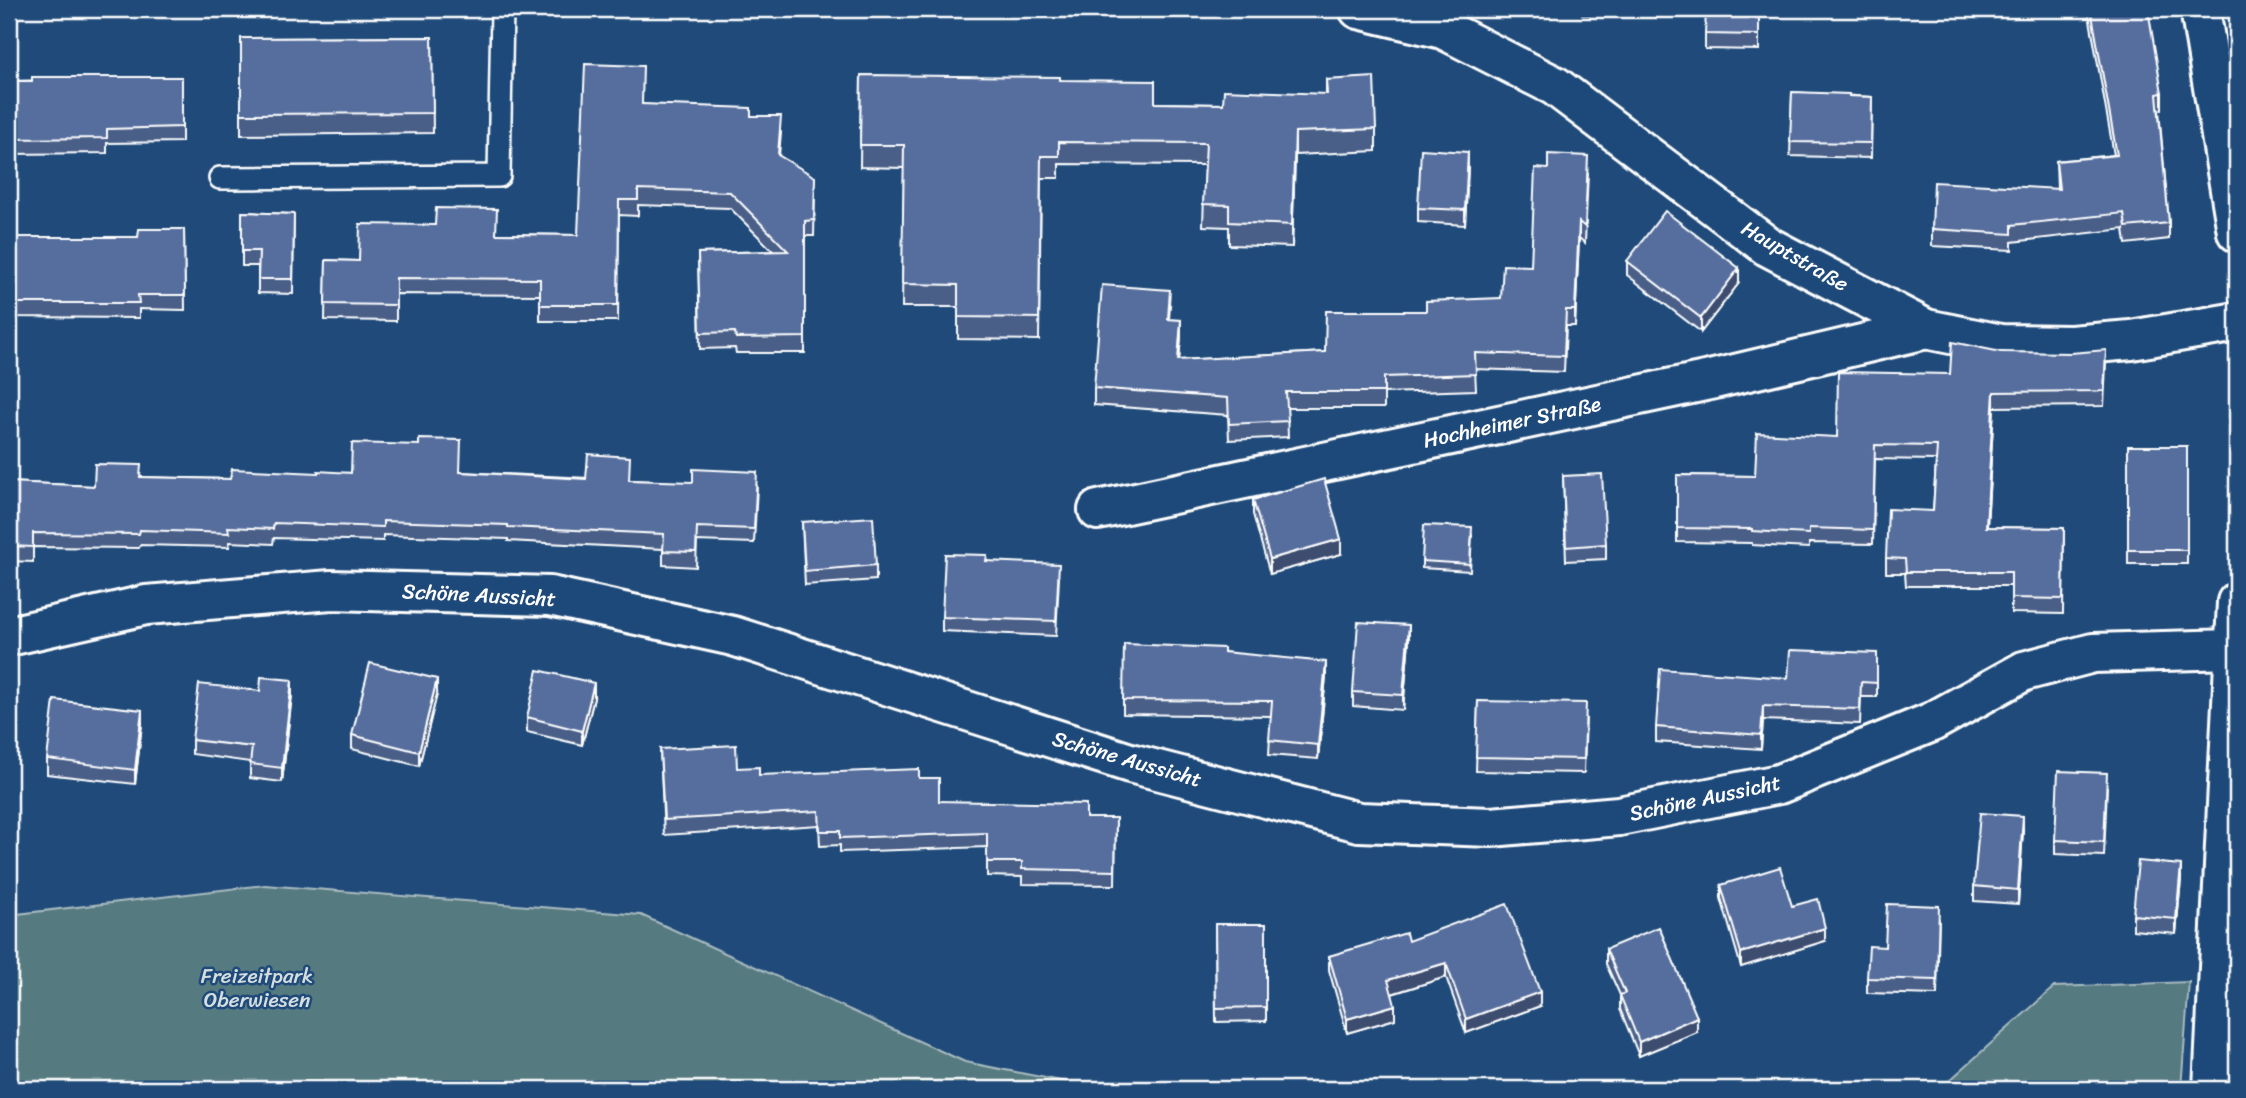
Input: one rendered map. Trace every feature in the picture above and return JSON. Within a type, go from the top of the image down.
[{"type":"street","name":"Hauptstraße","points":[[1359,9],[1443,29],[1555,86],[1767,246],[1926,329],[2001,344],[2071,345],[2131,340],[2237,322]]},
{"type":"street","points":[[2200,9],[2237,232]]},
{"type":"street","name":"Hochheimer Straße","points":[[1098,510],[1710,380],[1926,329]]},
{"type":"street","name":"Schöne Aussicht","points":[[9,636],[146,605],[331,590],[550,596],[733,636],[1130,763],[1359,822],[1491,827],[1619,816],[1779,784],[1932,722],[2024,671],[2093,653],[2234,649]]},
{"type":"street","points":[[2213,1089],[2237,602]]},
{"type":"lane","points":[[220,178],[499,176],[502,9]]},
{"type":"green space","name":"Freizeitpark Oberwiesen","points":[[265,885],[641,915],[965,1062],[1101,1089],[9,1089],[9,915]]},
{"type":"green space","points":[[2189,982],[2181,1089],[1940,1089],[2054,987]]},
{"type":"green space","points":[[2237,1007],[2237,1089],[2231,1089]]},
{"type":"building","points":[[1706,9],[1759,9],[1759,35],[1705,34]]},
{"type":"building","points":[[2091,9],[2148,9],[2162,93],[2157,94],[2169,223],[2126,227],[2124,213],[2012,225],[2012,234],[1932,229],[1934,182],[2059,189],[2056,161],[2117,155]]},
{"type":"building","points":[[432,37],[433,113],[241,114],[241,38]]},
{"type":"building","points":[[585,64],[643,66],[642,104],[751,108],[751,116],[781,116],[778,155],[815,177],[814,220],[805,221],[805,337],[736,338],[735,332],[700,333],[698,253],[788,251],[730,192],[638,189],[638,200],[619,200],[618,305],[540,305],[540,279],[396,278],[396,305],[325,304],[326,260],[359,261],[360,224],[435,225],[436,208],[497,209],[496,234],[578,235]]},
{"type":"building","points":[[861,75],[1155,81],[1155,103],[1223,104],[1224,90],[1327,94],[1326,80],[1374,77],[1376,129],[1295,132],[1292,225],[1229,222],[1229,205],[1203,204],[1206,143],[1059,142],[1059,156],[1041,156],[1039,318],[958,317],[958,285],[902,284],[904,145],[860,145]]},
{"type":"building","points":[[32,77],[182,77],[182,127],[107,129],[107,138],[9,139],[9,81],[32,81]]},
{"type":"building","points":[[1792,92],[1872,97],[1871,143],[1790,142]]},
{"type":"building","points":[[1421,149],[1468,152],[1465,210],[1418,208]]},
{"type":"building","points":[[1548,154],[1588,156],[1585,227],[1579,222],[1575,310],[1566,310],[1564,356],[1475,353],[1476,374],[1384,377],[1384,392],[1286,392],[1288,421],[1229,424],[1228,398],[1094,388],[1102,285],[1170,290],[1168,319],[1181,320],[1178,360],[1325,352],[1326,311],[1426,311],[1426,301],[1501,298],[1503,265],[1531,266],[1535,168],[1548,169]]},
{"type":"building","points":[[1665,211],[1739,268],[1701,318],[1627,261]]},
{"type":"building","points":[[242,212],[294,214],[293,279],[258,279],[259,251],[242,251]]},
{"type":"building","points":[[139,229],[184,229],[185,295],[138,295],[139,303],[9,303],[9,237],[138,237]]},
{"type":"building","points":[[1952,342],[2001,352],[2071,353],[2106,350],[2104,391],[1994,392],[1986,527],[2064,528],[2063,599],[2011,598],[2011,572],[1906,572],[1905,559],[1886,558],[1888,509],[1933,511],[1937,446],[1875,445],[1873,530],[1809,528],[1809,534],[1752,529],[1677,528],[1677,475],[1755,476],[1757,433],[1837,437],[1838,372],[1950,374]]},
{"type":"building","points":[[419,439],[461,440],[460,472],[586,479],[588,454],[630,457],[629,480],[693,482],[693,469],[757,472],[754,529],[697,527],[696,552],[663,551],[664,534],[383,521],[383,527],[274,523],[273,529],[228,527],[229,533],[140,530],[139,534],[33,533],[33,547],[9,546],[9,482],[94,486],[95,464],[141,465],[140,477],[230,479],[232,469],[351,473],[352,443],[419,445]]},
{"type":"building","points":[[2128,446],[2187,446],[2187,550],[2128,550]]},
{"type":"building","points":[[1602,474],[1606,544],[1566,547],[1563,476]]},
{"type":"building","points":[[1324,479],[1341,539],[1270,559],[1253,500]]},
{"type":"building","points":[[873,517],[876,565],[805,571],[802,522]]},
{"type":"building","points":[[1424,525],[1472,527],[1470,564],[1422,561]]},
{"type":"building","points":[[945,554],[987,555],[986,561],[1059,564],[1056,621],[942,617]]},
{"type":"building","points":[[1358,622],[1409,625],[1403,695],[1353,692]]},
{"type":"building","points":[[1124,644],[1224,648],[1224,652],[1326,662],[1318,745],[1269,740],[1272,701],[1123,700]]},
{"type":"building","points":[[1790,650],[1877,653],[1877,683],[1861,682],[1860,709],[1763,706],[1761,735],[1656,727],[1660,669],[1788,678]]},
{"type":"building","points":[[370,663],[437,679],[419,752],[352,735]]},
{"type":"building","points":[[538,670],[594,683],[582,731],[527,717]]},
{"type":"building","points":[[261,677],[292,680],[282,768],[250,764],[252,747],[192,740],[199,684],[260,691]]},
{"type":"building","points":[[54,700],[142,710],[135,770],[47,759]]},
{"type":"building","points":[[1478,701],[1586,703],[1584,759],[1476,757]]},
{"type":"building","points":[[736,745],[737,768],[759,767],[759,775],[919,769],[919,778],[939,778],[939,801],[1086,804],[1086,818],[1116,818],[1115,871],[1022,869],[1022,862],[987,862],[987,833],[840,838],[840,831],[820,831],[819,811],[664,820],[660,749]]},
{"type":"building","points":[[2058,771],[2107,773],[2104,842],[2055,840]]},
{"type":"building","points":[[1980,813],[2023,816],[2018,890],[1974,886]]},
{"type":"building","points":[[2138,861],[2181,865],[2176,919],[2133,915]]},
{"type":"building","points":[[1780,867],[1792,906],[1818,899],[1825,928],[1741,953],[1721,885]]},
{"type":"building","points":[[1507,904],[1540,992],[1466,1019],[1446,963],[1388,980],[1395,1005],[1347,1019],[1329,956],[1406,933],[1408,941]]},
{"type":"building","points":[[1887,904],[1939,906],[1937,980],[1867,978],[1869,946],[1885,947]]},
{"type":"building","points":[[1215,924],[1266,924],[1266,1007],[1216,1008]]},
{"type":"building","points":[[1659,927],[1697,1017],[1639,1042],[1620,995],[1625,993],[1606,949]]}]
